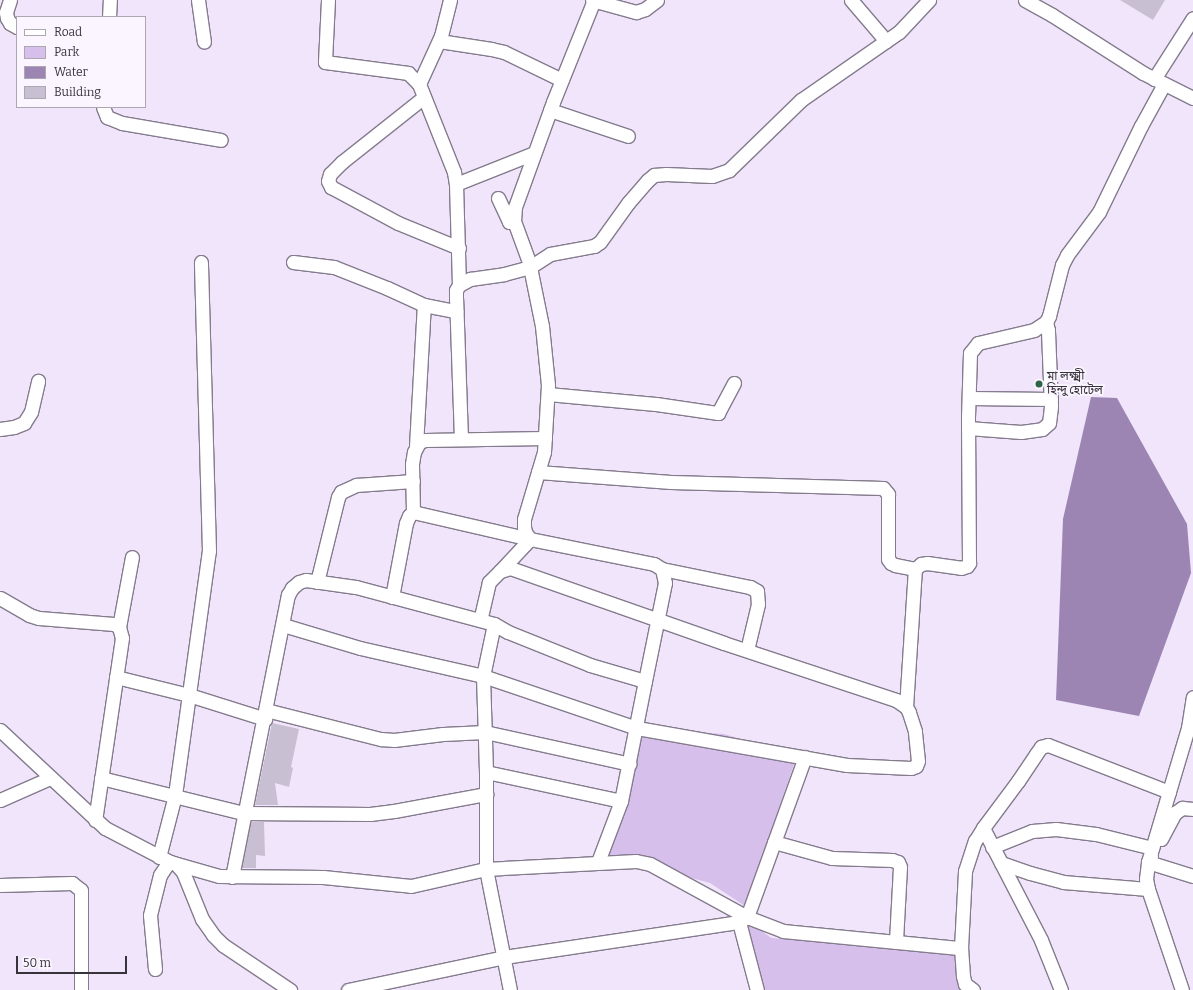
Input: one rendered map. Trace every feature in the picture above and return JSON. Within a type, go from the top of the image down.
[{"type":"street","points":[[10,0],[6,12],[10,23],[16,26]]},
{"type":"street","points":[[109,16],[110,0]]},
{"type":"street","points":[[198,0],[204,42]]},
{"type":"street","points":[[328,0],[325,62],[408,73],[419,84],[454,172],[456,184],[459,248],[459,285],[456,290],[456,311],[461,439]]},
{"type":"street","points":[[419,84],[439,41],[450,0]]},
{"type":"street","points":[[530,539],[525,532],[524,519],[538,472],[545,438],[548,394],[542,326],[530,267],[514,221],[515,207],[550,110],[593,0],[636,12],[645,9],[657,0]]},
{"type":"street","points":[[851,0],[886,41]]},
{"type":"street","points":[[459,285],[470,279],[504,274],[530,267],[550,254],[585,249],[600,242],[628,203],[654,175],[666,174],[712,176],[729,170],[801,100],[899,32],[929,0]]},
{"type":"street","points":[[1025,0],[1159,81],[1193,98]]},
{"type":"street","points":[[283,625],[360,648],[483,676],[637,728],[847,764],[902,768],[916,766],[918,752],[915,731],[906,706],[915,569],[921,564],[926,563],[961,568],[967,566],[969,563],[968,428],[970,353],[978,343],[1034,330],[1046,322],[1049,316],[1055,286],[1064,260],[1070,249],[1099,212],[1141,126],[1159,81],[1193,18]]},
{"type":"street","points":[[439,41],[504,52],[562,80]]},
{"type":"street","points":[[424,97],[342,162],[330,174],[328,182],[331,188],[398,223],[459,248]]},
{"type":"street","points":[[103,108],[107,117],[118,122],[222,140]]},
{"type":"street","points":[[550,110],[628,136]]},
{"type":"street","points":[[456,184],[534,153]]},
{"type":"street","points":[[498,198],[509,222],[514,221]]},
{"type":"street","points":[[164,859],[175,795],[210,551],[201,262]]},
{"type":"street","points":[[293,262],[334,267],[387,288],[424,305],[456,311]]},
{"type":"street","points":[[392,597],[406,522],[413,512],[412,464],[416,446],[424,305]]},
{"type":"street","points":[[968,428],[1021,432],[1042,429],[1050,423],[1051,399],[1048,330],[1046,322]]},
{"type":"street","points":[[0,429],[14,427],[24,423],[31,412],[38,381]]},
{"type":"street","points":[[548,394],[656,404],[718,413],[734,383]]},
{"type":"street","points":[[969,398],[1051,399]]},
{"type":"street","points":[[416,446],[419,442],[425,440],[545,438]]},
{"type":"street","points":[[538,472],[678,482],[883,488],[888,494],[888,559],[895,565],[915,569]]},
{"type":"street","points":[[317,582],[338,497],[342,492],[356,485],[413,480]]},
{"type":"street","points":[[413,512],[530,539],[654,564],[662,568],[750,587],[757,591],[758,604],[747,650]]},
{"type":"street","points":[[480,620],[489,582],[530,539]]},
{"type":"street","points":[[95,820],[122,638],[119,628],[132,556]]},
{"type":"street","points":[[500,571],[510,568],[657,620],[896,700],[906,706]]},
{"type":"street","points":[[598,862],[621,801],[630,764],[665,582],[662,568]]},
{"type":"street","points":[[232,877],[244,813],[266,714],[288,595],[292,588],[306,580],[356,587],[494,624],[508,632],[590,664],[645,681]]},
{"type":"street","points":[[0,598],[29,615],[39,618],[114,624],[119,628]]},
{"type":"street","points":[[494,624],[483,676],[486,772],[486,869],[510,990]]},
{"type":"street","points":[[116,677],[266,714],[381,739],[394,740],[443,734],[485,732],[630,764]]},
{"type":"street","points":[[1182,990],[1146,879],[1148,862],[1188,728],[1193,697]]},
{"type":"street","points":[[0,730],[95,820],[115,834],[176,864],[183,872],[202,919],[213,935],[223,945],[290,990]]},
{"type":"street","points":[[973,990],[965,984],[961,948],[965,871],[974,841],[1041,747],[1048,745],[1169,792]]},
{"type":"street","points":[[757,990],[743,920],[774,842],[805,757]]},
{"type":"street","points":[[486,772],[621,801]]},
{"type":"street","points":[[0,800],[50,778]]},
{"type":"street","points":[[101,778],[244,813],[370,814],[394,812],[486,794]]},
{"type":"street","points":[[1148,862],[1175,813],[1182,808],[1193,808]]},
{"type":"street","points":[[983,828],[1041,940],[1061,990]]},
{"type":"street","points":[[992,846],[1032,832],[1056,829],[1096,834],[1152,848]]},
{"type":"street","points":[[774,842],[832,858],[892,860],[898,862],[900,867],[896,942]]},
{"type":"street","points":[[164,859],[219,876],[323,878],[410,886],[486,869],[636,861],[650,864],[743,920],[794,934],[961,948]]},
{"type":"street","points":[[155,968],[150,915],[160,875],[168,863],[164,859]]},
{"type":"street","points":[[1001,862],[1030,873],[1063,882],[1148,889]]},
{"type":"street","points":[[1148,862],[1193,876]]},
{"type":"street","points":[[0,884],[72,883],[82,890],[80,990]]},
{"type":"street","points":[[348,990],[504,957],[743,920]]},
{"type":"green space","points":[[637,728],[724,734],[797,756],[745,906],[710,883],[666,871],[608,859],[622,774]]},
{"type":"green space","points":[[748,925],[758,928],[771,938],[957,953],[961,990],[760,990]]},
{"type":"water","points":[[1091,397],[1117,398],[1187,524],[1191,573],[1139,716],[1056,700],[1063,519]]},
{"type":"building","points":[[1120,0],[1165,0],[1153,20]]},
{"type":"building","points":[[272,723],[299,729],[291,767],[293,768],[289,787],[275,783],[278,805],[255,805]]},
{"type":"building","points":[[251,822],[264,822],[265,856],[256,855],[256,868],[242,868]]},
{"type":"place","name":"মা লক্ষ্মী হিন্দু হোটেল","points":[[1039,384]]}]
